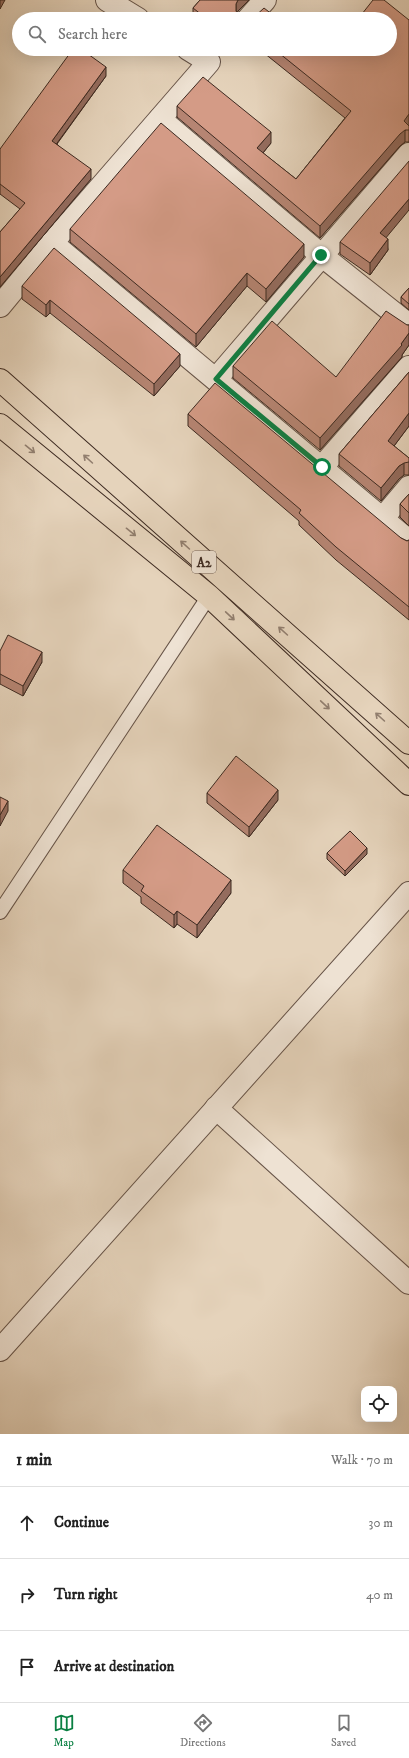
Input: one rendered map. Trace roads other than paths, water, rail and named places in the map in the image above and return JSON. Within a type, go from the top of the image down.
[{"type":"highway","name":"A2","points":[[0,380],[409,743]]},
{"type":"highway","name":"A2","points":[[0,425],[209,596],[409,784]]},
{"type":"street","points":[[107,0],[127,12]]},
{"type":"street","points":[[254,12],[265,0]]},
{"type":"street","points":[[0,306],[52,243],[215,56]]},
{"type":"street","points":[[160,119],[321,255],[409,325]]},
{"type":"street","points":[[216,379],[409,154]]},
{"type":"street","points":[[52,243],[409,541]]},
{"type":"street","points":[[322,467],[409,367]]},
{"type":"street","points":[[383,518],[409,487]]},
{"type":"street","points":[[0,1350],[409,893]]},
{"type":"street","points":[[216,1108],[409,1283]]},
{"type":"lane","points":[[0,912],[209,596]]}]
